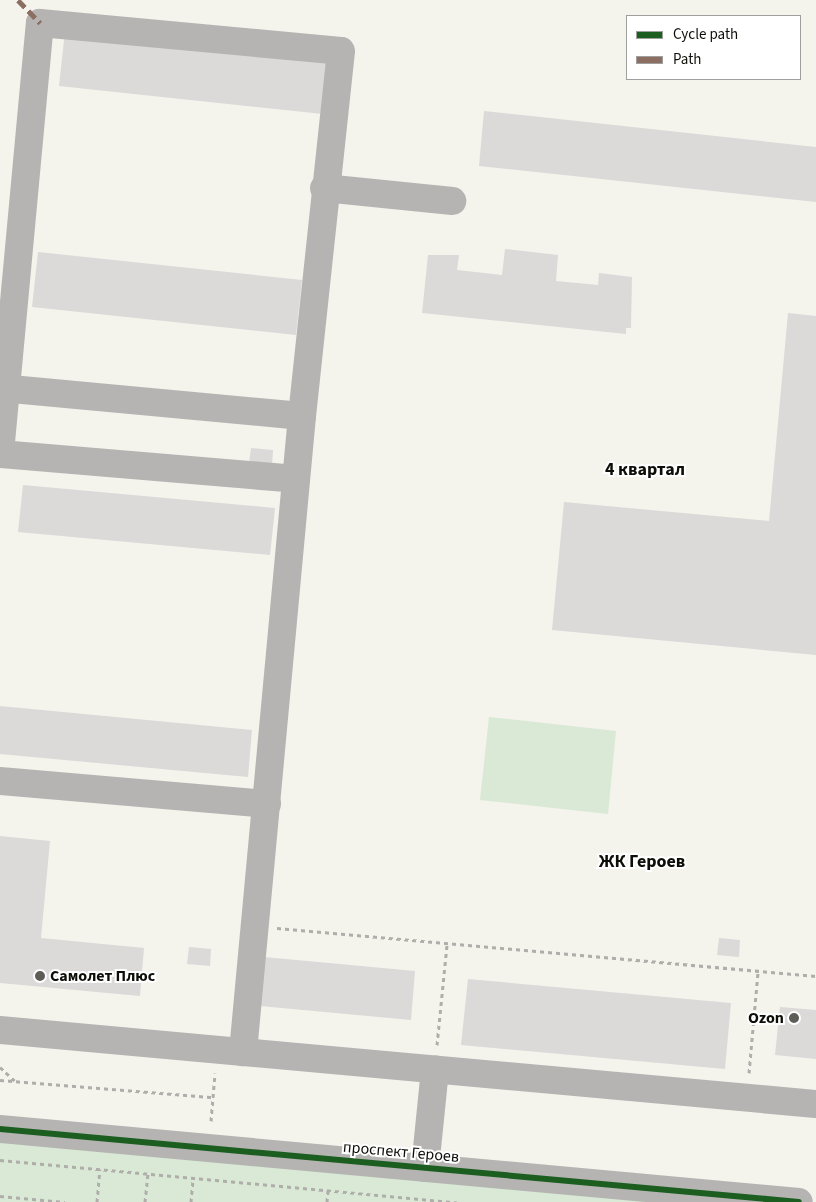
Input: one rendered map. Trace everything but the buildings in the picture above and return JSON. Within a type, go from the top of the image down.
[{"type":"street","points":[[230,1051],[257,926],[302,416],[324,188],[341,51],[40,23],[3,388],[0,453],[296,479]]},
{"type":"street","points":[[324,188],[401,205],[452,201]]},
{"type":"street","points":[[3,388],[302,416]]},
{"type":"street","points":[[0,781],[267,804]]},
{"type":"street","points":[[0,1030],[816,1104]]},
{"type":"street","points":[[425,1168],[435,1070]]},
{"type":"street","name":"проспект Героев","points":[[0,1129],[799,1202]]},
{"type":"path","points":[[257,926],[816,976]]},
{"type":"path","points":[[435,1070],[447,944]]},
{"type":"path","points":[[746,1098],[758,972]]},
{"type":"path","points":[[211,1121],[213,1097],[230,1051]]},
{"type":"path","points":[[0,1067],[16,1081]]},
{"type":"path","points":[[0,1080],[213,1097]]},
{"type":"path","points":[[0,1160],[457,1202]]},
{"type":"path","points":[[97,1202],[100,1169]]},
{"type":"path","points":[[146,1202],[148,1174]]},
{"type":"path","points":[[191,1202],[193,1178]]},
{"type":"path","points":[[327,1202],[328,1190]]},
{"type":"path","points":[[0,1196],[65,1202]]},
{"type":"green space","points":[[489,717],[616,731],[608,814],[480,800]]},
{"type":"green space","points":[[0,1142],[659,1202],[0,1202]]},
{"type":"marked path","points":[[18,0],[40,23]]},
{"type":"cycle path","points":[[0,1129],[799,1202]]},
{"type":"place","name":"Самолет Плюс","points":[[40,976]]},
{"type":"place","name":"Ozon","points":[[794,1018]]},
{"type":"district","name":"4 квартал","points":[[645,470]]},
{"type":"district","name":"ЖК Героев","points":[[642,862]]}]
